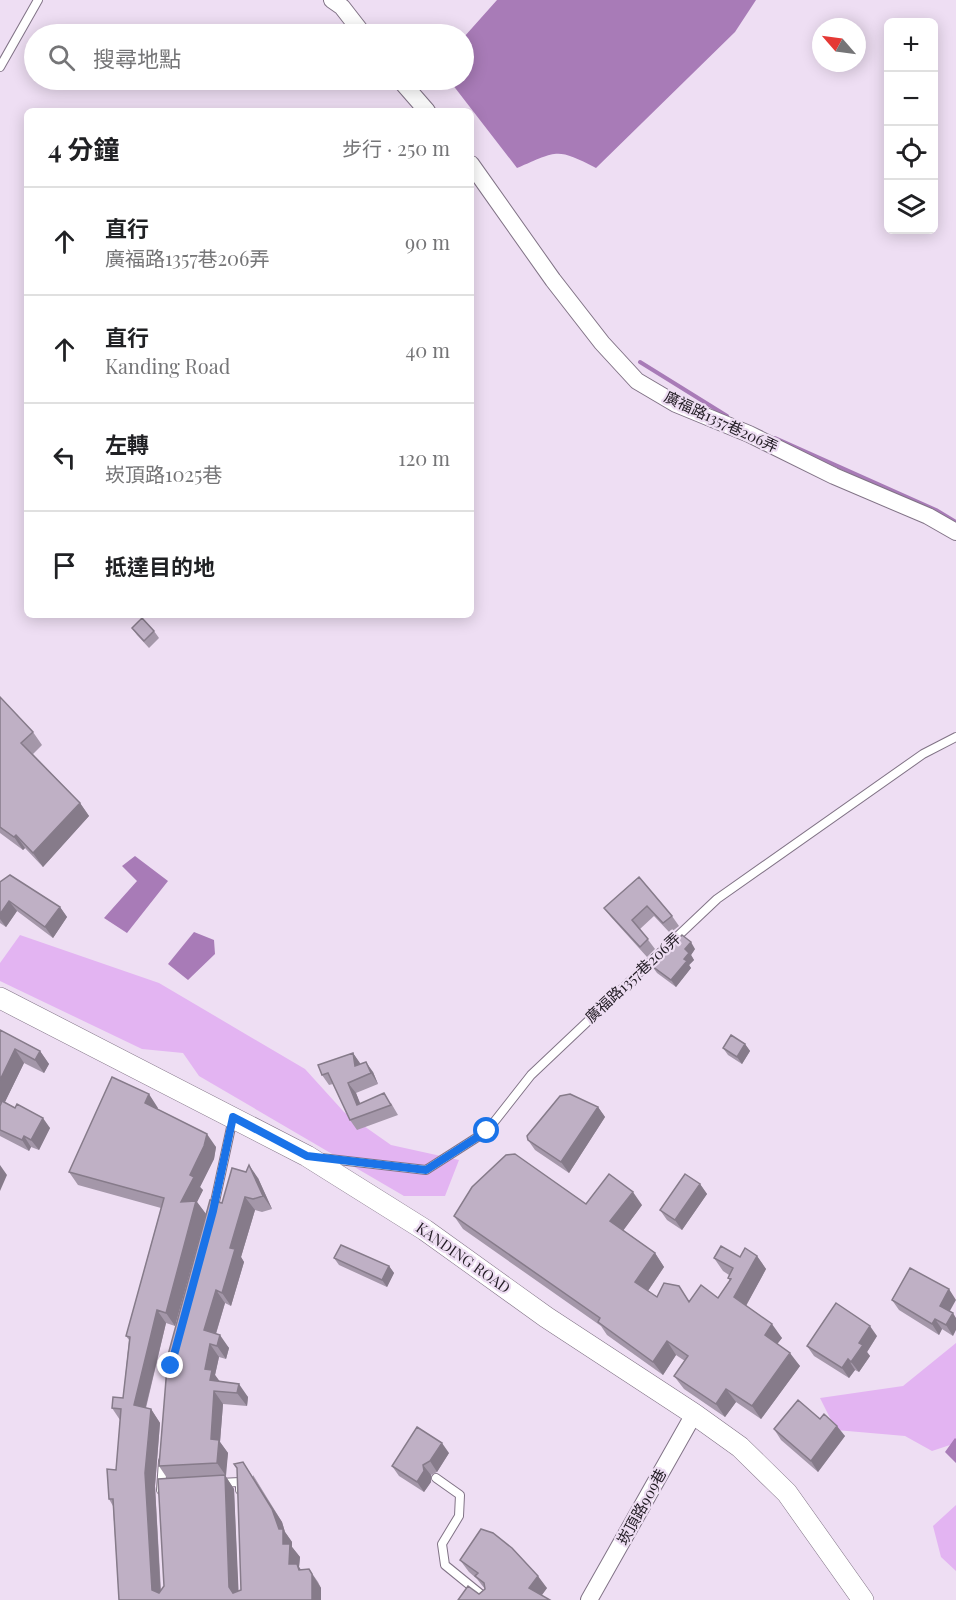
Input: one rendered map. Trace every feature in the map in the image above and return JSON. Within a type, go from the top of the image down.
[{"type":"street","points":[[332,0],[342,7],[355,24]]},
{"type":"street","points":[[408,90],[424,108]]},
{"type":"street","name":"廣福路1357巷206弄","points":[[474,168],[553,280],[602,343],[637,381],[676,404],[749,434],[834,476],[928,516],[956,532]]},
{"type":"street","name":"KANDING ROAD","points":[[0,998],[307,1156],[425,1230],[546,1317],[694,1414],[740,1447],[788,1493],[862,1600]]},
{"type":"street","name":"崁頂路909巷","points":[[590,1600],[694,1414]]},
{"type":"lane","points":[[25,24],[38,0]]},
{"type":"lane","points":[[0,68],[24,25]]},
{"type":"lane","name":"廣福路1357巷206弄","points":[[307,1156],[426,1170],[487,1131],[531,1075],[717,899],[923,754],[956,737]]},
{"type":"lane","points":[[210,1222],[233,1117]]},
{"type":"lane","points":[[162,1497],[164,1449]]},
{"type":"lane","points":[[436,1478],[460,1495],[459,1516],[442,1544],[445,1564],[488,1600]]},
{"type":"lane","points":[[206,1484],[240,1482],[241,1506]]},
{"type":"lane","points":[[161,1486],[172,1485]]},
{"type":"shaded area","points":[[497,0],[756,0],[735,32],[596,168],[564,154],[556,154],[517,168],[474,112],[474,108],[471,108],[457,90],[474,90],[474,26]]},
{"type":"shaded area","points":[[135,856],[168,881],[127,933],[104,918],[137,881],[122,866]]},
{"type":"shaded area","points":[[194,932],[214,940],[215,954],[188,980],[168,964]]},
{"type":"shaded area","points":[[20,935],[159,983],[305,1069],[344,1112],[391,1145],[459,1160],[445,1196],[404,1196],[199,1076],[183,1053],[142,1049],[0,981],[0,963]]},
{"type":"shaded area","points":[[956,1343],[956,1443],[932,1451],[905,1436],[836,1430],[820,1398],[903,1386]]},
{"type":"shaded area","points":[[956,1439],[956,1463],[945,1452]]},
{"type":"shaded area","points":[[956,1505],[956,1571],[941,1557],[933,1526]]},
{"type":"building","points":[[142,618],[154,631],[144,641],[132,628]]},
{"type":"building","points":[[0,697],[33,732],[21,743],[80,803],[33,853],[16,835],[14,837],[0,827]]},
{"type":"building","points":[[10,875],[60,907],[45,927],[9,901],[0,914],[0,882]]},
{"type":"building","points":[[639,877],[672,916],[663,923],[647,906],[632,920],[648,939],[640,947],[604,908]]},
{"type":"building","points":[[682,935],[691,942],[685,949],[689,953],[684,959],[687,961],[671,980],[652,966],[655,964],[651,959],[659,952],[662,956]]},
{"type":"building","points":[[0,1030],[40,1051],[35,1060],[15,1049],[0,1080]]},
{"type":"building","points":[[731,1035],[745,1044],[737,1057],[723,1048]]},
{"type":"building","points":[[353,1053],[355,1066],[366,1062],[371,1073],[348,1083],[357,1105],[384,1093],[391,1105],[350,1120],[328,1073],[322,1075],[318,1065]]},
{"type":"building","points":[[112,1077],[149,1094],[145,1103],[207,1134],[204,1146],[190,1175],[194,1177],[181,1202],[196,1201],[166,1313],[157,1310],[134,1405],[151,1409],[145,1473],[152,1590],[159,1593],[164,1586],[158,1479],[225,1475],[229,1587],[233,1593],[241,1590],[237,1468],[234,1464],[243,1462],[272,1509],[279,1529],[283,1529],[283,1544],[290,1544],[289,1564],[297,1564],[299,1570],[309,1569],[312,1574],[312,1600],[119,1600],[113,1499],[109,1499],[107,1469],[116,1470],[121,1409],[112,1408],[113,1397],[123,1398],[130,1337],[126,1336],[164,1198],[69,1172]]},
{"type":"building","points":[[570,1094],[598,1107],[561,1162],[528,1140],[527,1136],[560,1096]]},
{"type":"building","points":[[2,1101],[15,1108],[17,1104],[43,1118],[31,1140],[24,1136],[22,1140],[0,1130]]},
{"type":"building","points":[[515,1154],[586,1204],[609,1174],[633,1192],[610,1221],[655,1253],[635,1282],[657,1297],[664,1283],[679,1286],[689,1302],[701,1285],[718,1298],[731,1279],[728,1278],[733,1268],[714,1258],[721,1246],[740,1257],[745,1248],[757,1256],[734,1297],[772,1324],[765,1335],[790,1353],[752,1406],[726,1389],[716,1404],[674,1376],[688,1356],[667,1341],[653,1362],[598,1322],[600,1318],[454,1216],[472,1187],[506,1155]]},
{"type":"building","points":[[249,1165],[263,1196],[253,1199],[245,1197],[230,1248],[235,1249],[222,1293],[216,1290],[204,1330],[220,1335],[217,1346],[210,1344],[205,1369],[212,1370],[210,1380],[239,1384],[237,1393],[214,1391],[211,1439],[219,1440],[217,1463],[159,1466],[168,1355],[210,1200],[222,1203],[232,1168],[246,1172]]},
{"type":"building","points":[[685,1174],[700,1184],[675,1220],[660,1210]]},
{"type":"building","points":[[341,1245],[389,1266],[382,1280],[334,1258]]},
{"type":"building","points":[[910,1268],[949,1289],[940,1306],[953,1313],[946,1325],[935,1319],[932,1324],[892,1300]]},
{"type":"building","points":[[836,1303],[870,1326],[859,1343],[863,1345],[851,1362],[848,1359],[842,1368],[807,1346]]},
{"type":"building","points":[[798,1400],[820,1419],[824,1414],[837,1426],[811,1461],[774,1429]]},
{"type":"building","points":[[417,1427],[442,1443],[430,1461],[423,1465],[424,1471],[417,1482],[392,1466]]},
{"type":"building","points":[[481,1529],[493,1533],[512,1548],[538,1576],[529,1588],[550,1600],[458,1600],[468,1586],[479,1594],[485,1589],[484,1583],[475,1576],[478,1573],[460,1560]]},
{"type":"waterway","points":[[640,362],[727,416]]},
{"type":"waterway","points":[[775,438],[936,510],[956,522]]},
{"type":"route","points":[[171,1366],[213,1211],[233,1117],[307,1156],[426,1170],[487,1131]]}]
